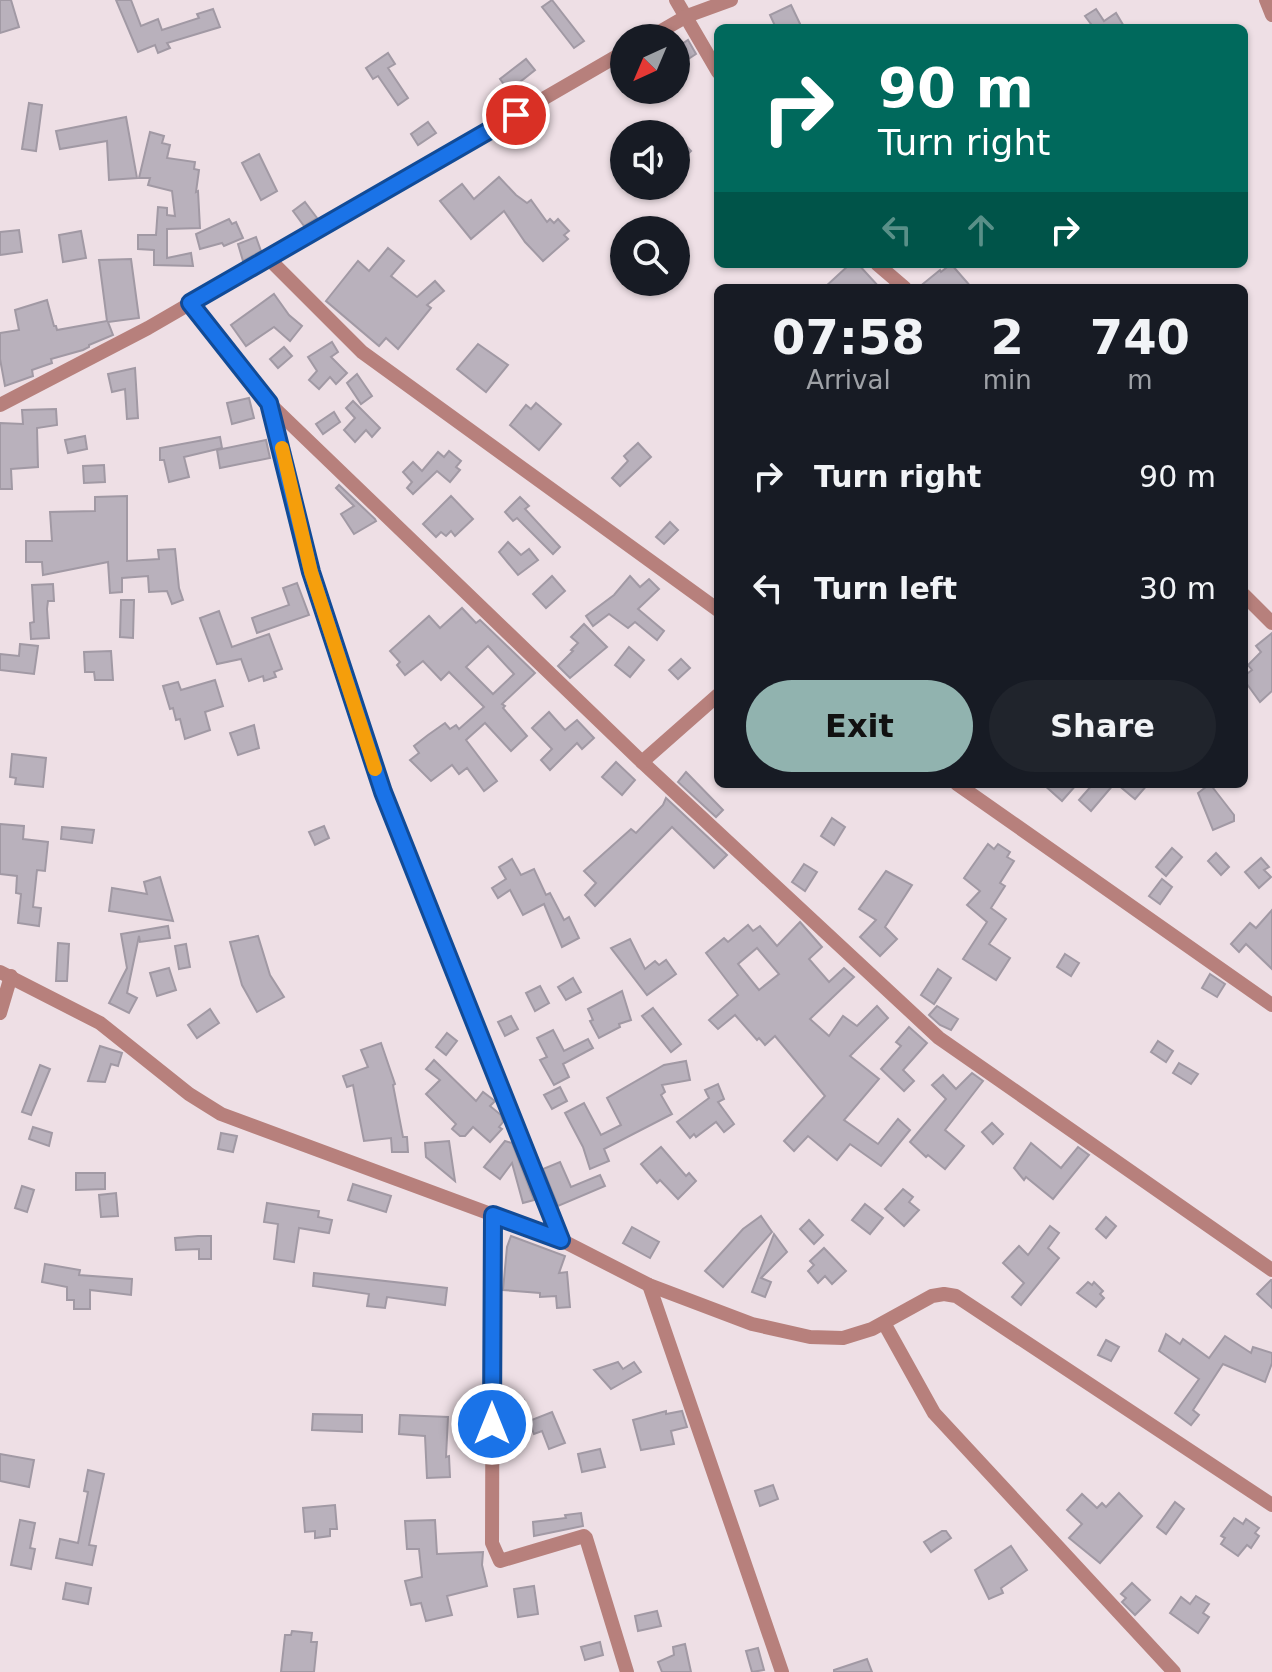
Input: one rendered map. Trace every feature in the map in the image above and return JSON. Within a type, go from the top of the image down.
[{"type":"street","points":[[676,0],[714,65]]},
{"type":"street","points":[[673,24],[731,0]]},
{"type":"street","points":[[1266,0],[1272,15]]},
{"type":"street","points":[[0,405],[190,303],[610,60]]},
{"type":"street","points":[[268,258],[362,352],[714,607]]},
{"type":"street","points":[[882,268],[900,284]]},
{"type":"street","points":[[190,303],[269,403],[642,762],[939,1038],[1272,1270]]},
{"type":"street","points":[[269,403],[311,572],[383,792],[561,1240]]},
{"type":"street","points":[[1248,599],[1272,623]]},
{"type":"street","points":[[642,762],[714,699]]},
{"type":"street","points":[[963,788],[1272,1005]]},
{"type":"street","points":[[0,1013],[6,974],[100,1023],[189,1094],[221,1114],[561,1240],[649,1285],[752,1324],[810,1337],[843,1338],[884,1323],[932,1296],[956,1296],[1272,1505]]},
{"type":"street","points":[[493,1215],[492,1543],[500,1561],[584,1536],[627,1672]]},
{"type":"street","points":[[649,1285],[782,1672]]},
{"type":"street","points":[[884,1323],[934,1413],[1174,1672]]},
{"type":"building","points":[[0,0],[11,0],[19,27],[0,33]]},
{"type":"building","points":[[116,0],[131,0],[141,26],[158,19],[162,30],[199,18],[197,14],[213,9],[220,27],[167,43],[170,48],[158,53],[155,45],[138,52]]},
{"type":"building","points":[[552,0],[584,41],[574,48],[542,7]]},
{"type":"building","points":[[791,5],[800,24],[774,24],[770,15]]},
{"type":"building","points":[[1096,9],[1104,21],[1116,13],[1123,24],[1091,24],[1085,16]]},
{"type":"building","points":[[690,44],[696,54],[690,58]]},
{"type":"building","points":[[388,53],[395,64],[388,68],[408,98],[398,105],[378,76],[373,79],[366,68]]},
{"type":"building","points":[[526,59],[535,70],[520,82],[525,88],[513,97],[500,79]]},
{"type":"building","points":[[29,103],[42,105],[36,151],[22,149]]},
{"type":"building","points":[[126,117],[137,178],[109,180],[107,141],[60,149],[56,131]]},
{"type":"building","points":[[428,122],[436,133],[418,145],[411,134]]},
{"type":"building","points":[[150,132],[164,136],[162,143],[170,145],[167,158],[195,162],[194,169],[199,170],[196,192],[200,228],[167,229],[167,258],[191,253],[193,266],[154,265],[154,250],[138,249],[138,235],[156,235],[158,207],[167,208],[167,215],[175,216],[172,191],[148,185],[150,178],[139,178]]},
{"type":"building","points":[[259,154],[277,191],[261,200],[242,163]]},
{"type":"building","points":[[499,177],[527,203],[531,200],[547,222],[550,219],[554,223],[558,219],[569,231],[564,235],[568,239],[543,261],[525,242],[504,211],[471,239],[440,201],[462,184],[474,199]]},
{"type":"building","points":[[305,202],[317,218],[304,226],[293,211]]},
{"type":"building","points":[[229,219],[232,224],[236,222],[243,238],[224,246],[222,243],[200,249],[196,234]]},
{"type":"building","points":[[19,230],[22,252],[0,255],[0,232]]},
{"type":"building","points":[[81,231],[86,258],[63,262],[59,235]]},
{"type":"building","points":[[256,237],[261,251],[243,261],[238,244]]},
{"type":"building","points":[[388,248],[404,261],[391,276],[417,297],[435,281],[444,291],[427,305],[431,308],[398,349],[386,338],[379,346],[326,301],[358,261],[369,271]]},
{"type":"building","points":[[131,259],[139,318],[108,322],[113,335],[83,350],[51,359],[52,363],[32,370],[33,376],[5,386],[0,359],[0,333],[19,330],[15,310],[47,300],[57,330],[107,321],[99,260]]},
{"type":"building","points":[[846,268],[862,268],[876,284],[828,284]]},
{"type":"building","points":[[946,268],[954,268],[968,284],[923,284]]},
{"type":"building","points":[[274,294],[289,315],[302,326],[290,341],[274,327],[246,346],[231,325]]},
{"type":"building","points":[[332,342],[338,352],[331,357],[347,373],[336,384],[330,377],[319,389],[309,380],[317,371],[308,357]]},
{"type":"building","points":[[478,344],[508,365],[486,392],[457,369]]},
{"type":"building","points":[[284,347],[292,356],[278,368],[270,359]]},
{"type":"building","points":[[135,368],[138,418],[127,419],[125,389],[112,392],[108,374]]},
{"type":"building","points":[[357,374],[372,396],[361,404],[347,383]]},
{"type":"building","points":[[249,398],[254,418],[232,424],[227,403]]},
{"type":"building","points":[[353,401],[380,428],[372,437],[366,430],[355,442],[344,430],[355,418],[346,408]]},
{"type":"building","points":[[536,403],[561,424],[539,450],[510,425],[526,405],[531,409]]},
{"type":"building","points":[[56,409],[57,425],[37,428],[38,467],[11,469],[12,489],[0,489],[0,423],[23,424],[22,410]]},
{"type":"building","points":[[334,412],[340,422],[323,434],[316,424]]},
{"type":"building","points":[[85,436],[87,449],[68,453],[65,440]]},
{"type":"building","points":[[220,437],[222,448],[184,457],[189,477],[169,482],[164,460],[160,460],[160,448]]},
{"type":"building","points":[[266,440],[270,458],[220,468],[217,450]]},
{"type":"building","points":[[638,443],[651,457],[620,486],[612,478],[628,461],[624,456]]},
{"type":"building","points":[[449,451],[461,461],[456,467],[460,470],[450,482],[437,471],[413,494],[407,488],[412,482],[403,472],[413,462],[422,471],[438,452],[444,457]]},
{"type":"building","points":[[104,465],[105,482],[84,483],[83,466]]},
{"type":"building","points":[[339,485],[376,521],[354,534],[341,514],[354,506],[336,488]]},
{"type":"building","points":[[127,496],[127,561],[159,559],[158,550],[175,549],[183,600],[172,604],[167,591],[149,592],[148,576],[122,578],[122,592],[110,593],[108,562],[43,575],[42,562],[26,562],[26,541],[52,541],[50,512],[95,511],[95,497]]},
{"type":"building","points":[[451,496],[473,519],[455,536],[451,531],[446,536],[441,532],[436,537],[423,524]]},
{"type":"building","points":[[520,497],[529,506],[525,509],[560,547],[553,554],[517,518],[513,521],[505,512]]},
{"type":"building","points":[[670,522],[678,530],[664,544],[656,537]]},
{"type":"building","points":[[508,542],[521,555],[529,549],[538,560],[518,575],[499,552]]},
{"type":"building","points":[[552,576],[565,591],[546,608],[533,594]]},
{"type":"building","points":[[630,576],[640,587],[649,579],[659,589],[638,609],[664,631],[657,640],[635,622],[628,628],[609,614],[593,626],[586,616],[614,595]]},
{"type":"building","points":[[297,583],[309,615],[257,633],[252,618],[289,605],[283,588]]},
{"type":"building","points":[[53,584],[54,601],[48,601],[47,609],[49,638],[31,639],[30,623],[34,622],[32,585]]},
{"type":"building","points":[[121,600],[134,600],[133,638],[120,637]]},
{"type":"building","points":[[462,608],[476,623],[480,620],[535,673],[502,704],[527,736],[511,751],[485,723],[466,740],[497,781],[484,791],[467,768],[459,774],[452,765],[431,781],[410,760],[419,753],[414,746],[428,735],[445,723],[450,729],[456,725],[459,729],[484,707],[449,672],[441,680],[423,661],[405,675],[397,665],[400,662],[390,651],[429,616],[440,628]],"holes":[[[488,646],[514,674],[493,694],[466,667]]]},
{"type":"building","points":[[219,611],[232,647],[269,634],[282,669],[274,672],[276,677],[264,681],[263,676],[249,681],[241,659],[217,664],[200,618]]},
{"type":"building","points":[[584,624],[607,647],[570,678],[558,666],[578,643],[571,637]]},
{"type":"building","points":[[1272,633],[1272,691],[1260,702],[1248,686],[1248,673],[1252,670],[1248,665],[1261,652],[1256,646]]},
{"type":"building","points":[[20,644],[38,646],[34,674],[0,670],[0,654],[19,656]]},
{"type":"building","points":[[629,647],[644,660],[630,677],[615,665]]},
{"type":"building","points":[[111,651],[113,680],[95,680],[94,672],[85,672],[84,652]]},
{"type":"building","points":[[681,659],[690,668],[678,679],[669,670]]},
{"type":"building","points":[[215,680],[223,706],[205,712],[210,730],[185,739],[180,719],[176,720],[173,708],[170,709],[163,686],[178,682],[181,690]]},
{"type":"building","points":[[549,712],[565,730],[577,720],[594,738],[582,749],[577,743],[550,770],[541,760],[552,749],[532,728]]},
{"type":"building","points":[[254,725],[259,748],[238,755],[230,733]]},
{"type":"building","points":[[12,754],[46,758],[43,787],[15,784],[16,778],[10,777]]},
{"type":"building","points":[[616,762],[635,780],[622,795],[602,777]]},
{"type":"building","points":[[686,772],[723,810],[716,817],[678,782]]},
{"type":"building","points":[[1047,788],[1073,788],[1062,801]]},
{"type":"building","points":[[1090,788],[1111,788],[1091,811],[1079,800]]},
{"type":"building","points":[[1122,788],[1145,788],[1135,799]]},
{"type":"building","points":[[1205,788],[1213,788],[1234,815],[1234,821],[1213,830],[1198,793]]},
{"type":"building","points":[[666,798],[727,855],[714,868],[672,827],[595,906],[585,895],[596,883],[584,871],[631,829],[636,833]]},
{"type":"building","points":[[832,818],[845,827],[834,845],[821,836]]},
{"type":"building","points":[[0,824],[24,826],[23,839],[48,842],[45,871],[37,870],[33,907],[41,908],[39,926],[18,923],[21,894],[16,893],[17,876],[0,874]]},
{"type":"building","points":[[324,826],[329,838],[315,845],[309,832]]},
{"type":"building","points":[[62,827],[94,830],[92,843],[61,839]]},
{"type":"building","points":[[988,844],[994,849],[998,844],[1010,852],[1007,857],[1014,861],[1000,883],[1005,886],[991,908],[1006,919],[989,944],[1010,958],[996,980],[963,959],[987,922],[967,905],[980,891],[964,878]]},
{"type":"building","points":[[1172,848],[1182,857],[1166,876],[1156,867]]},
{"type":"building","points":[[1216,853],[1229,867],[1221,875],[1208,861]]},
{"type":"building","points":[[1261,858],[1269,867],[1264,870],[1271,877],[1259,888],[1245,872]]},
{"type":"building","points":[[512,859],[521,875],[534,869],[546,895],[550,893],[564,920],[569,917],[579,938],[562,947],[544,904],[523,915],[510,890],[498,898],[492,888],[506,879],[499,867]]},
{"type":"building","points":[[804,864],[817,872],[805,891],[792,882]]},
{"type":"building","points":[[886,871],[912,885],[885,927],[897,939],[880,956],[860,937],[876,920],[859,909]]},
{"type":"building","points":[[160,877],[173,921],[109,911],[112,888],[147,894],[144,882]]},
{"type":"building","points":[[1162,879],[1172,887],[1160,904],[1149,896]]},
{"type":"building","points":[[1272,910],[1272,969],[1246,944],[1239,952],[1231,944],[1250,923],[1256,928]]},
{"type":"building","points":[[800,922],[822,947],[809,959],[829,982],[844,968],[854,977],[810,1019],[829,1036],[843,1016],[857,1026],[877,1006],[888,1018],[850,1056],[879,1079],[844,1120],[878,1144],[898,1119],[910,1130],[881,1166],[850,1144],[837,1160],[808,1136],[794,1151],[784,1141],[825,1096],[775,1036],[765,1045],[735,1015],[718,1029],[709,1020],[738,995],[706,953],[724,938],[728,942],[748,925],[753,931],[760,926],[777,946]],"holes":[[[757,948],[779,974],[759,990],[738,964]]]},
{"type":"building","points":[[168,926],[170,938],[140,942],[139,936],[127,993],[137,998],[129,1013],[109,1003],[127,968],[121,934]]},
{"type":"building","points":[[258,936],[270,975],[284,997],[257,1012],[242,985],[230,942]]},
{"type":"building","points":[[630,939],[645,969],[655,961],[659,965],[666,960],[676,974],[647,995],[611,948]]},
{"type":"building","points":[[58,943],[69,944],[67,981],[56,981]]},
{"type":"building","points":[[186,944],[190,967],[179,969],[175,946]]},
{"type":"building","points":[[1065,954],[1079,963],[1071,976],[1057,967]]},
{"type":"building","points":[[169,968],[176,990],[157,996],[150,973]]},
{"type":"building","points":[[938,969],[951,978],[934,1004],[921,995]]},
{"type":"building","points":[[1210,974],[1225,984],[1217,997],[1202,988]]},
{"type":"building","points":[[573,978],[581,992],[566,1000],[558,987]]},
{"type":"building","points":[[540,986],[549,1003],[535,1011],[526,993]]},
{"type":"building","points":[[622,991],[631,1020],[599,1038],[588,1009]]},
{"type":"building","points":[[937,1006],[958,1019],[951,1030],[929,1015]]},
{"type":"building","points":[[653,1008],[681,1044],[671,1052],[642,1016]]},
{"type":"building","points":[[210,1009],[219,1023],[197,1038],[188,1025]]},
{"type":"building","points":[[511,1016],[518,1029],[505,1036],[498,1022]]},
{"type":"building","points":[[909,1027],[927,1043],[903,1070],[914,1081],[904,1091],[881,1069],[901,1046],[896,1042]]},
{"type":"building","points":[[553,1030],[564,1051],[588,1039],[593,1048],[563,1064],[569,1077],[554,1085],[540,1060],[547,1057],[537,1038]]},
{"type":"building","points":[[447,1033],[457,1041],[446,1055],[436,1047]]},
{"type":"building","points":[[1158,1041],[1173,1051],[1166,1062],[1151,1052]]},
{"type":"building","points":[[381,1043],[395,1084],[408,1152],[392,1152],[391,1138],[364,1141],[353,1085],[347,1087],[343,1076],[368,1067],[361,1050]]},
{"type":"building","points":[[100,1046],[122,1053],[118,1066],[111,1064],[105,1082],[88,1081]]},
{"type":"building","points":[[434,1060],[476,1101],[483,1092],[495,1101],[490,1106],[501,1115],[503,1122],[499,1127],[502,1129],[490,1142],[473,1127],[465,1136],[460,1136],[452,1129],[456,1124],[426,1094],[440,1080],[426,1069]]},
{"type":"building","points":[[686,1061],[690,1080],[662,1085],[665,1092],[661,1095],[672,1114],[604,1149],[609,1161],[590,1169],[583,1147],[565,1113],[584,1103],[601,1135],[621,1125],[607,1098],[664,1065]]},
{"type":"building","points":[[1179,1063],[1198,1074],[1191,1084],[1173,1073]]},
{"type":"building","points":[[40,1065],[50,1069],[31,1115],[22,1112]]},
{"type":"building","points":[[972,1073],[983,1081],[945,1130],[964,1146],[945,1169],[910,1142],[946,1099],[932,1085],[943,1075],[956,1089]]},
{"type":"building","points":[[718,1084],[724,1099],[718,1102],[734,1124],[724,1132],[716,1122],[690,1138],[677,1122],[709,1098],[705,1090]]},
{"type":"building","points":[[560,1087],[567,1101],[552,1109],[544,1095]]},
{"type":"building","points":[[992,1123],[1003,1134],[993,1144],[982,1132]]},
{"type":"building","points":[[33,1127],[52,1133],[49,1146],[29,1139]]},
{"type":"building","points":[[221,1133],[237,1136],[233,1152],[218,1149]]},
{"type":"building","points":[[449,1141],[455,1181],[426,1157],[425,1143]]},
{"type":"building","points":[[505,1141],[512,1143],[534,1200],[523,1203],[512,1163],[500,1179],[484,1167]]},
{"type":"building","points":[[1031,1143],[1061,1168],[1078,1147],[1089,1155],[1053,1199],[1026,1177],[1024,1180],[1014,1168]]},
{"type":"building","points":[[661,1147],[686,1176],[689,1173],[696,1181],[678,1199],[660,1180],[657,1183],[641,1164]]},
{"type":"building","points":[[560,1162],[571,1187],[600,1175],[605,1186],[558,1206],[543,1169]]},
{"type":"building","points":[[76,1173],[105,1173],[105,1189],[76,1190]]},
{"type":"building","points":[[353,1184],[391,1196],[386,1212],[348,1200]]},
{"type":"building","points":[[22,1186],[34,1190],[27,1212],[15,1208]]},
{"type":"building","points":[[903,1189],[913,1197],[909,1202],[919,1210],[904,1226],[885,1209]]},
{"type":"building","points":[[116,1193],[118,1216],[101,1217],[99,1195]]},
{"type":"building","points":[[267,1203],[319,1211],[318,1217],[332,1220],[329,1233],[299,1228],[294,1262],[274,1259],[278,1224],[264,1222]]},
{"type":"building","points":[[865,1204],[883,1218],[870,1234],[852,1220]]},
{"type":"building","points":[[761,1216],[772,1232],[723,1287],[705,1271],[743,1229]]},
{"type":"building","points":[[1106,1217],[1116,1226],[1106,1238],[1096,1229]]},
{"type":"building","points":[[809,1220],[823,1235],[814,1244],[800,1229]]},
{"type":"building","points":[[1050,1226],[1059,1233],[1048,1248],[1059,1258],[1021,1305],[1012,1297],[1024,1283],[1003,1263],[1019,1246],[1028,1255]]},
{"type":"building","points":[[632,1227],[659,1242],[650,1258],[623,1243]]},
{"type":"building","points":[[774,1234],[787,1252],[761,1278],[771,1282],[765,1297],[752,1292]]},
{"type":"building","points":[[211,1236],[211,1259],[199,1259],[199,1249],[176,1250],[175,1238]]},
{"type":"building","points":[[511,1236],[565,1256],[559,1273],[567,1272],[570,1307],[557,1308],[556,1296],[540,1297],[540,1293],[503,1290]]},
{"type":"building","points":[[824,1248],[846,1271],[832,1284],[825,1276],[818,1283],[808,1271],[814,1265],[810,1261]]},
{"type":"building","points":[[45,1264],[80,1270],[79,1275],[132,1279],[131,1295],[90,1290],[90,1309],[74,1309],[74,1300],[67,1300],[67,1287],[42,1282]]},
{"type":"building","points":[[314,1273],[447,1288],[445,1305],[387,1297],[385,1308],[367,1306],[369,1294],[313,1286]]},
{"type":"building","points":[[1272,1280],[1272,1308],[1257,1294]]},
{"type":"building","points":[[1088,1282],[1092,1285],[1094,1282],[1103,1291],[1100,1294],[1104,1298],[1096,1307],[1077,1293]]},
{"type":"building","points":[[1166,1334],[1180,1344],[1183,1339],[1209,1358],[1225,1336],[1251,1353],[1253,1347],[1272,1353],[1265,1382],[1223,1364],[1193,1410],[1199,1415],[1191,1425],[1175,1413],[1199,1379],[1159,1351]]},
{"type":"building","points":[[1106,1340],[1119,1347],[1111,1361],[1098,1355]]},
{"type":"building","points":[[618,1362],[623,1369],[634,1362],[641,1372],[611,1389],[594,1370]]},
{"type":"building","points":[[524,1400],[530,1418],[509,1425],[503,1407]]},
{"type":"building","points":[[666,1411],[666,1414],[682,1411],[687,1427],[671,1431],[674,1444],[641,1450],[633,1420]]},
{"type":"building","points":[[552,1412],[565,1443],[549,1449],[542,1431],[534,1434],[529,1421]]},
{"type":"building","points":[[313,1414],[362,1415],[362,1432],[312,1430]]},
{"type":"building","points":[[400,1415],[448,1417],[446,1457],[449,1456],[450,1477],[427,1478],[425,1436],[399,1434]]},
{"type":"building","points":[[600,1449],[605,1467],[582,1472],[578,1454]]},
{"type":"building","points":[[0,1454],[34,1460],[29,1487],[0,1481]]},
{"type":"building","points":[[88,1470],[104,1474],[89,1545],[96,1546],[92,1565],[56,1558],[60,1539],[78,1543],[88,1492],[84,1491]]},
{"type":"building","points":[[773,1485],[778,1499],[760,1506],[755,1491]]},
{"type":"building","points":[[1119,1493],[1142,1516],[1100,1563],[1069,1538],[1082,1524],[1067,1510],[1082,1494],[1097,1508],[1102,1503],[1106,1507]]},
{"type":"building","points":[[1175,1502],[1184,1509],[1166,1534],[1157,1527]]},
{"type":"building","points":[[335,1505],[337,1529],[330,1529],[330,1536],[315,1538],[315,1531],[305,1532],[303,1508]]},
{"type":"building","points":[[581,1513],[583,1526],[534,1536],[533,1522]]},
{"type":"building","points":[[1234,1518],[1243,1524],[1246,1519],[1259,1528],[1255,1533],[1259,1536],[1251,1548],[1247,1545],[1238,1556],[1221,1544],[1225,1538],[1221,1536]]},
{"type":"building","points":[[20,1520],[35,1523],[30,1548],[35,1549],[31,1569],[11,1565]]},
{"type":"building","points":[[435,1520],[437,1554],[483,1552],[482,1565],[487,1586],[447,1596],[452,1615],[426,1621],[421,1603],[411,1605],[405,1581],[422,1577],[419,1549],[407,1549],[405,1521]]},
{"type":"building","points":[[946,1531],[951,1538],[931,1552],[924,1542]]},
{"type":"building","points":[[1011,1546],[1027,1570],[1001,1588],[1003,1593],[989,1599],[975,1570]]},
{"type":"building","points":[[66,1583],[91,1588],[88,1604],[63,1599]]},
{"type":"building","points":[[1132,1583],[1150,1600],[1135,1615],[1122,1602],[1126,1598],[1121,1594]]},
{"type":"building","points":[[534,1586],[538,1614],[518,1617],[514,1589]]},
{"type":"building","points":[[1196,1596],[1209,1604],[1203,1613],[1209,1617],[1198,1633],[1170,1613],[1181,1597],[1190,1604]]},
{"type":"building","points":[[657,1611],[661,1626],[638,1631],[635,1616]]},
{"type":"building","points":[[292,1631],[312,1633],[311,1642],[317,1642],[314,1672],[281,1672],[285,1635],[291,1635]]},
{"type":"building","points":[[600,1642],[603,1655],[585,1660],[581,1647]]},
{"type":"building","points":[[685,1644],[691,1672],[662,1672],[658,1662],[674,1655],[673,1647]]},
{"type":"building","points":[[758,1648],[764,1670],[752,1672],[746,1651]]},
{"type":"building","points":[[867,1659],[872,1672],[834,1672],[834,1670]]},
{"type":"slow traffic","points":[[282,448],[311,572],[375,769]]},
{"type":"route","points":[[492,1424],[493,1215],[561,1240],[383,792],[311,572],[269,403],[190,303],[516,115]]}]
